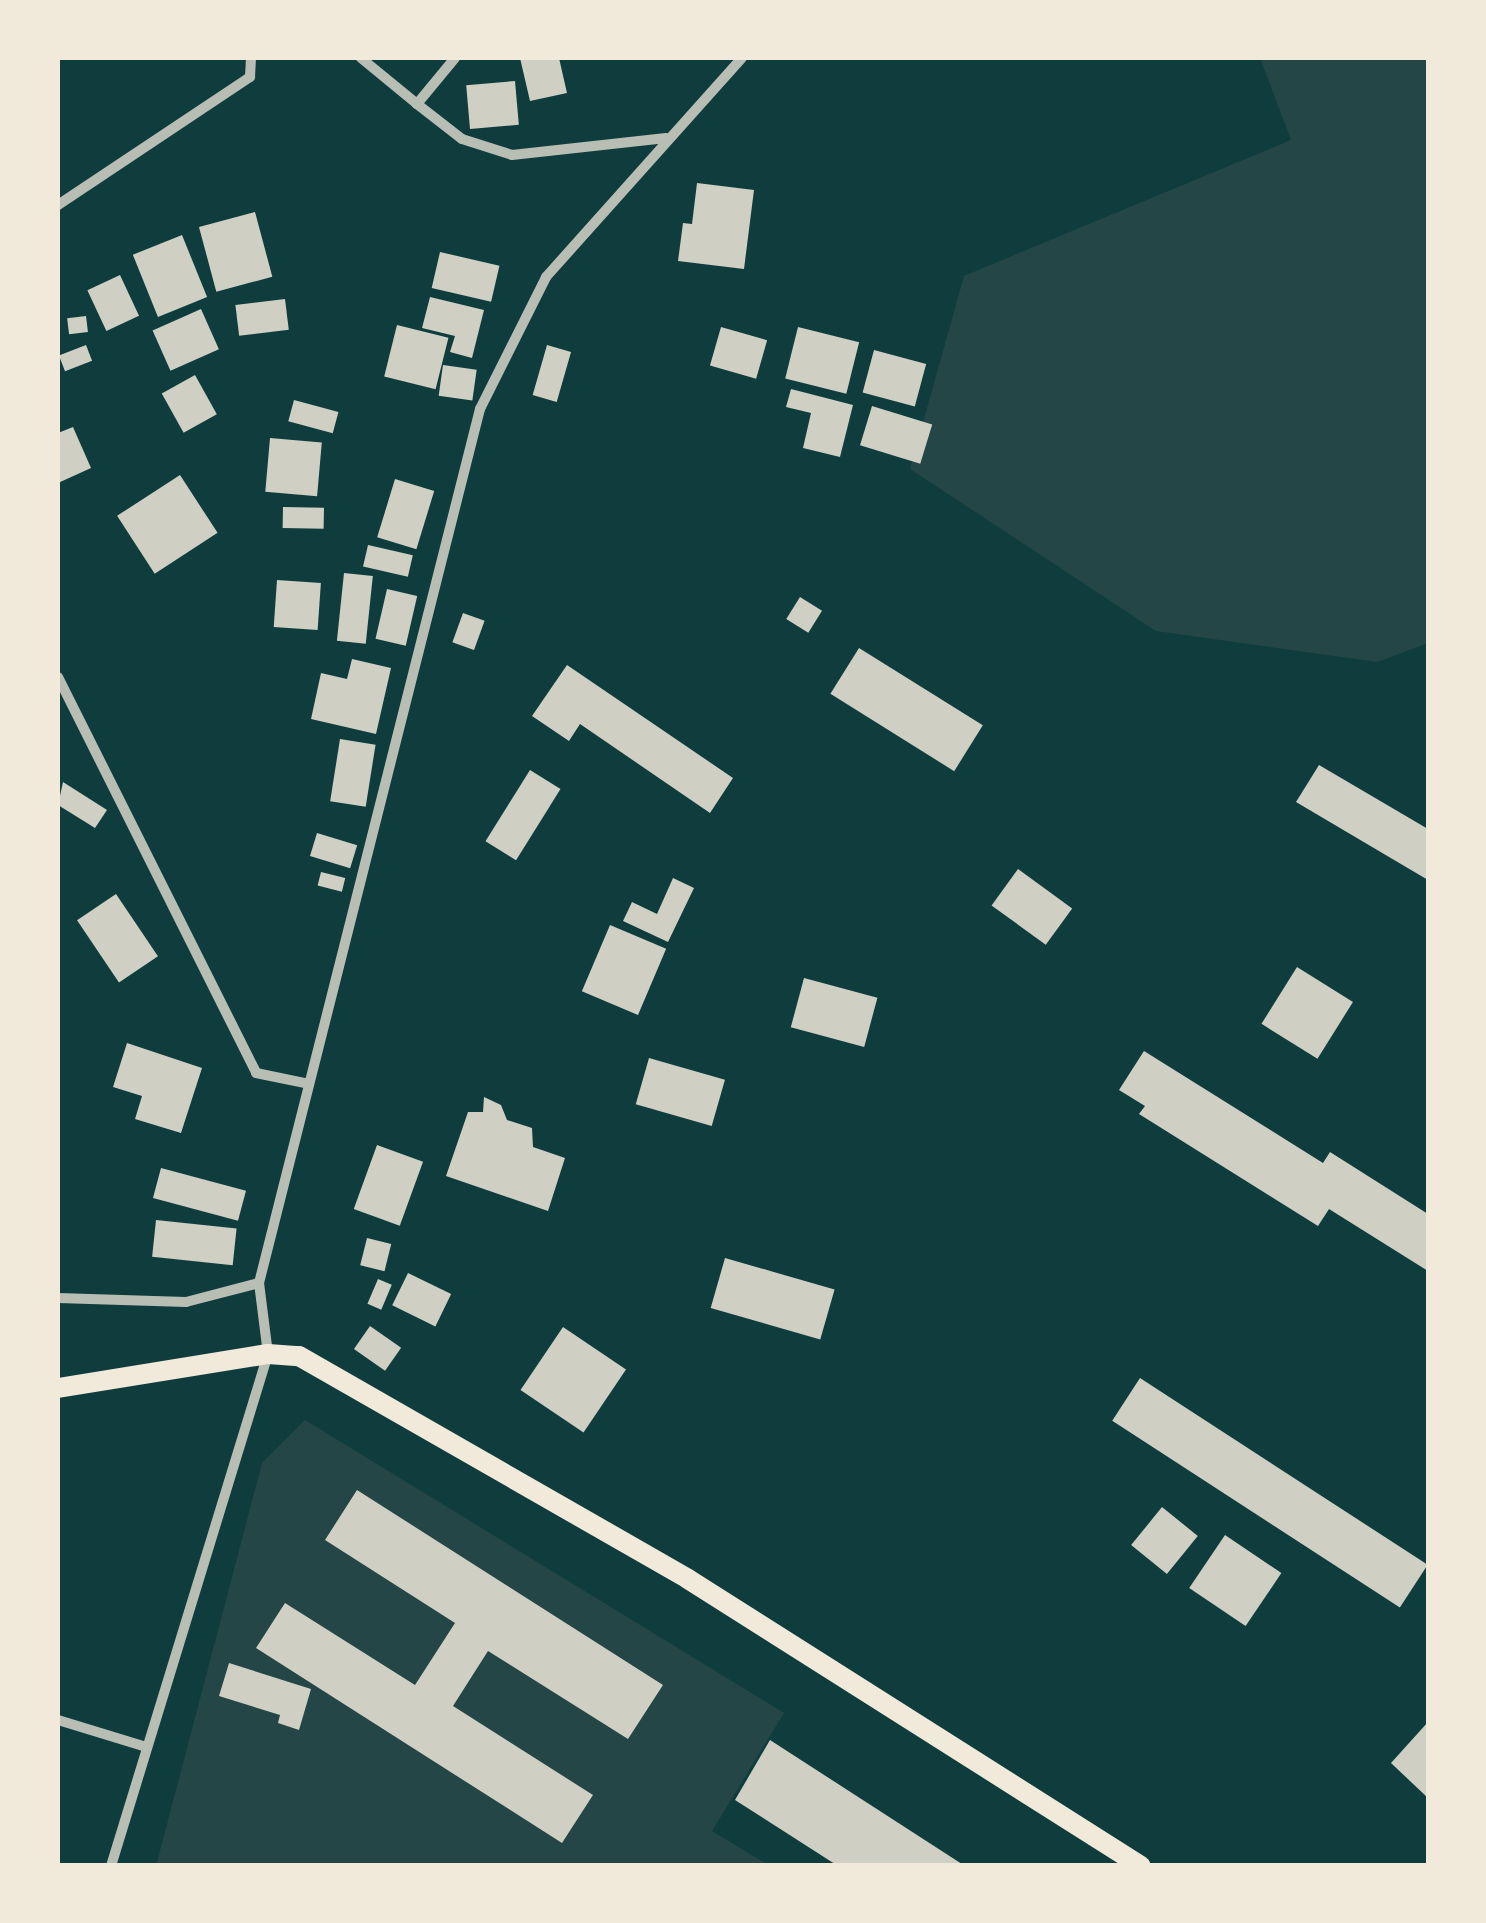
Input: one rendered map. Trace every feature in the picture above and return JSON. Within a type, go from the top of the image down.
[{"type":"main road","points":[[58,1388],[268,1354],[300,1356],[688,1579],[1141,1866]]},
{"type":"street","points":[[58,205],[250,76],[250,58]]},
{"type":"street","points":[[362,58],[462,139],[512,155],[667,138]]},
{"type":"street","points":[[417,104],[455,58]]},
{"type":"street","points":[[111,1866],[144,1746],[268,1354],[259,1282],[480,409],[546,278],[742,58]]},
{"type":"street","points":[[58,677],[256,1073],[310,1084]]},
{"type":"street","points":[[58,1298],[186,1302],[259,1282]]},
{"type":"street","points":[[58,1720],[144,1746]]},
{"type":"shaded area","points":[[1260,58],[1428,58],[1428,643],[1377,662],[1156,631],[910,469],[964,276],[1291,140]]},
{"type":"shaded area","points":[[305,1420],[784,1713],[712,1831],[768,1865],[156,1866],[262,1463]]},
{"type":"building","points":[[520,58],[559,58],[567,93],[530,101]]},
{"type":"building","points":[[515,81],[519,125],[470,129],[466,85]]},
{"type":"building","points":[[697,183],[754,190],[744,269],[678,261],[683,223],[692,224]]},
{"type":"building","points":[[255,212],[272,277],[216,292],[199,227]]},
{"type":"building","points":[[182,235],[207,297],[158,317],[133,255]]},
{"type":"building","points":[[440,252],[499,266],[491,302],[432,288]]},
{"type":"building","points":[[120,275],[139,316],[106,331],[87,290]]},
{"type":"building","points":[[430,297],[484,310],[472,358],[450,352],[455,336],[422,328]]},
{"type":"building","points":[[285,299],[289,330],[239,336],[235,305]]},
{"type":"building","points":[[201,309],[219,349],[170,371],[153,331]]},
{"type":"building","points":[[86,316],[88,332],[69,334],[67,318]]},
{"type":"building","points":[[397,325],[448,338],[436,389],[384,376]]},
{"type":"building","points":[[721,327],[767,340],[756,379],[710,365]]},
{"type":"building","points":[[798,327],[859,342],[846,394],[785,378]]},
{"type":"building","points":[[86,345],[92,361],[65,371],[59,355]]},
{"type":"building","points":[[547,345],[571,352],[557,402],[533,395]]},
{"type":"building","points":[[874,350],[926,364],[915,406],[863,393]]},
{"type":"building","points":[[443,365],[477,370],[472,400],[439,396]]},
{"type":"building","points":[[195,375],[217,414],[184,433],[162,393]]},
{"type":"building","points":[[791,389],[853,405],[840,457],[803,448],[811,413],[786,407]]},
{"type":"building","points":[[294,400],[338,412],[333,433],[288,421]]},
{"type":"building","points":[[872,406],[932,424],[920,464],[860,445]]},
{"type":"building","points":[[73,427],[91,468],[58,483],[58,433]]},
{"type":"building","points":[[270,438],[322,443],[317,496],[265,492]]},
{"type":"building","points":[[180,475],[218,533],[155,574],[117,516]]},
{"type":"building","points":[[395,479],[434,491],[416,549],[377,537]]},
{"type":"building","points":[[283,507],[324,508],[324,529],[283,528]]},
{"type":"building","points":[[368,545],[413,555],[408,577],[363,566]]},
{"type":"building","points":[[344,573],[373,576],[366,644],[337,641]]},
{"type":"building","points":[[277,580],[321,583],[318,630],[274,627]]},
{"type":"building","points":[[387,589],[417,596],[406,646],[376,639]]},
{"type":"building","points":[[800,597],[822,611],[808,633],[786,619]]},
{"type":"building","points":[[463,613],[485,621],[474,650],[452,642]]},
{"type":"building","points":[[859,648],[983,725],[954,771],[830,694]]},
{"type":"building","points":[[352,659],[391,668],[376,734],[311,719],[321,673],[347,679]]},
{"type":"building","points":[[567,665],[733,778],[710,813],[580,724],[569,741],[532,716]]},
{"type":"building","points":[[340,739],[376,745],[366,807],[330,801]]},
{"type":"building","points":[[1319,765],[1428,829],[1428,880],[1296,802]]},
{"type":"building","points":[[530,770],[561,789],[516,860],[485,841]]},
{"type":"building","points":[[63,782],[107,810],[95,828],[58,805]]},
{"type":"building","points":[[317,833],[357,845],[350,868],[310,856]]},
{"type":"building","points":[[1018,869],[1072,908],[1046,945],[992,905]]},
{"type":"building","points":[[321,872],[345,878],[342,892],[318,886]]},
{"type":"building","points":[[673,878],[694,888],[668,942],[623,921],[632,902],[657,914]]},
{"type":"building","points":[[116,894],[158,956],[119,982],[77,920]]},
{"type":"building","points":[[610,925],[666,949],[638,1015],[582,991]]},
{"type":"building","points":[[1297,967],[1353,1002],[1317,1059],[1261,1024]]},
{"type":"building","points":[[804,978],[877,998],[864,1047],[791,1027]]},
{"type":"building","points":[[127,1043],[202,1068],[181,1133],[135,1119],[142,1096],[113,1087]]},
{"type":"building","points":[[1144,1051],[1323,1163],[1330,1152],[1428,1214],[1428,1271],[1329,1209],[1318,1226],[1139,1114],[1145,1106],[1119,1090]]},
{"type":"building","points":[[649,1058],[725,1080],[712,1126],[636,1104]]},
{"type":"building","points":[[484,1097],[501,1105],[507,1120],[532,1128],[533,1147],[565,1158],[548,1211],[446,1176],[468,1112],[483,1112]]},
{"type":"building","points":[[377,1145],[423,1162],[400,1226],[354,1209]]},
{"type":"building","points":[[161,1168],[246,1191],[238,1221],[153,1198]]},
{"type":"building","points":[[156,1220],[237,1228],[233,1265],[152,1257]]},
{"type":"building","points":[[367,1238],[391,1244],[384,1271],[360,1265]]},
{"type":"building","points":[[725,1258],[835,1289],[820,1339],[711,1308]]},
{"type":"building","points":[[408,1273],[451,1294],[435,1326],[392,1305]]},
{"type":"building","points":[[378,1279],[392,1285],[381,1310],[367,1304]]},
{"type":"building","points":[[370,1326],[401,1348],[385,1371],[354,1349]]},
{"type":"building","points":[[563,1327],[626,1369],[584,1433],[521,1390]]},
{"type":"building","points":[[1140,1378],[1428,1565],[1400,1608],[1112,1421]]},
{"type":"building","points":[[357,1490],[663,1685],[628,1739],[488,1651],[453,1706],[593,1795],[562,1843],[256,1648],[285,1603],[415,1685],[455,1623],[325,1540]]},
{"type":"building","points":[[1162,1507],[1198,1536],[1167,1574],[1131,1545]]},
{"type":"building","points":[[1225,1535],[1281,1573],[1246,1626],[1189,1588]]},
{"type":"building","points":[[229,1663],[311,1689],[299,1730],[278,1723],[280,1715],[219,1696]]},
{"type":"building","points":[[1428,1722],[1428,1798],[1391,1763]]},
{"type":"building","points":[[770,1740],[965,1866],[838,1866],[735,1800]]}]
